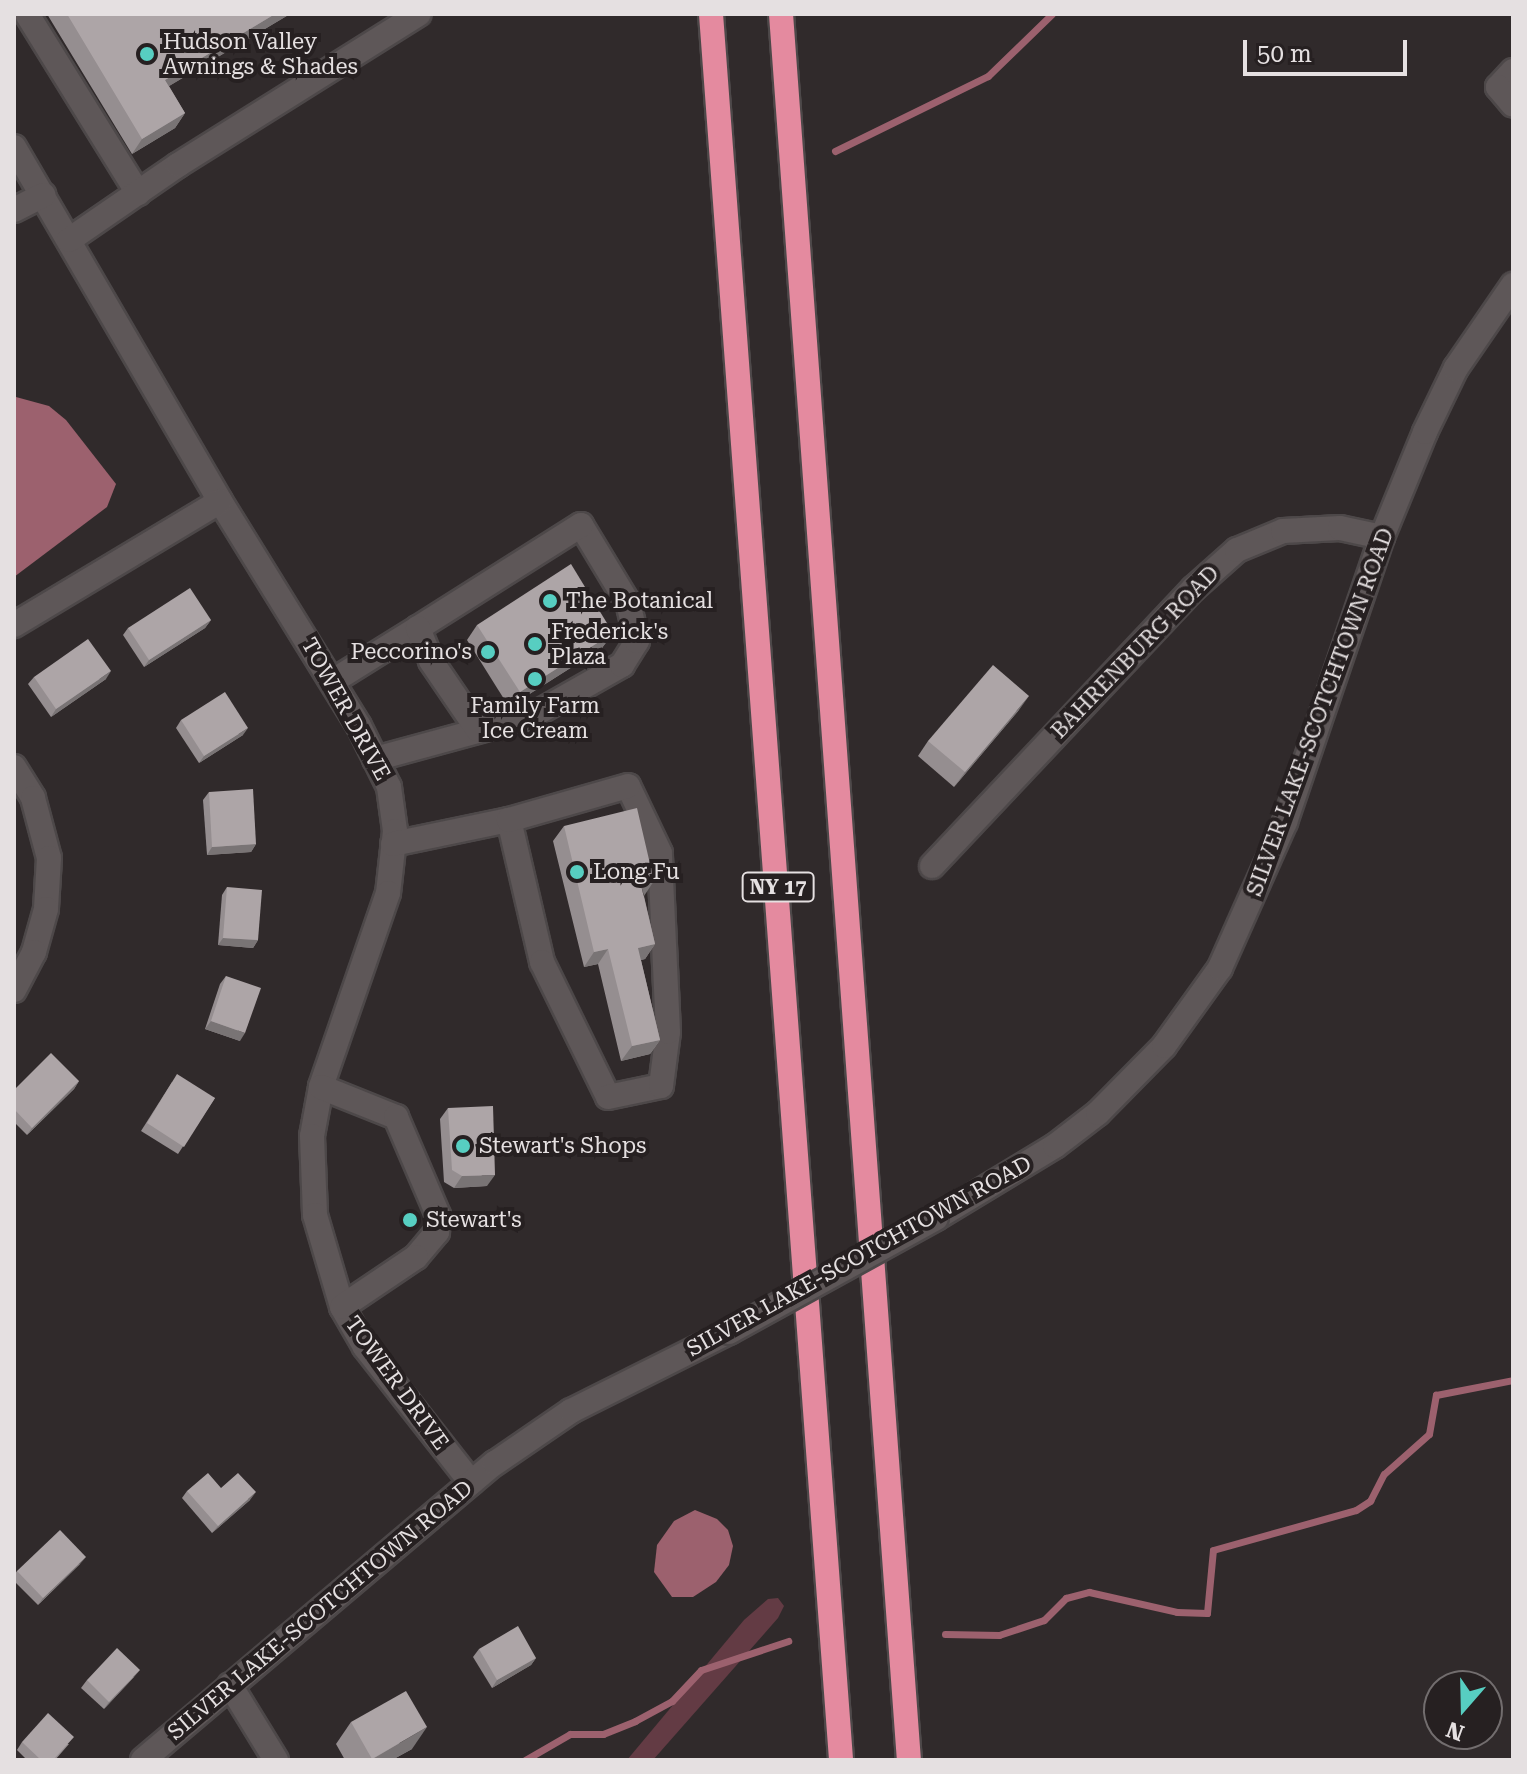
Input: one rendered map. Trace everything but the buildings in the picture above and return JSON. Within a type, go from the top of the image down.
[{"type":"highway","name":"NY 17","points":[[711,14],[841,1760]]},
{"type":"highway","name":"NY 17","points":[[781,14],[909,1760]]},
{"type":"street","points":[[27,14],[138,193]]},
{"type":"street","points":[[69,240],[419,14]]},
{"type":"street","points":[[1513,71],[1498,87],[1513,105]]},
{"type":"street","name":"TOWER DRIVE","points":[[14,147],[220,501],[333,681],[389,787],[393,844],[388,893],[321,1087],[312,1136],[315,1215],[342,1307],[365,1347],[471,1482]]},
{"type":"street","points":[[14,210],[43,195]]},
{"type":"street","name":"SILVER LAKE-SCOTCHTOWN ROAD","points":[[143,1760],[471,1482],[571,1411],[729,1332],[936,1218],[1055,1146],[1098,1113],[1193,1011],[1226,956],[1274,851],[1382,537],[1456,368],[1513,285]]},
{"type":"street","points":[[14,625],[220,501]]},
{"type":"street","points":[[333,681],[581,525],[628,603],[637,641],[622,665],[530,717],[375,759]]},
{"type":"street","name":"BAHRENBURG ROAD","points":[[932,866],[1193,589],[1237,550],[1283,531],[1340,528],[1382,537]]},
{"type":"street","points":[[418,628],[431,661],[478,730]]},
{"type":"street","points":[[14,767],[33,798],[49,858],[46,909],[34,952],[14,990]]},
{"type":"street","points":[[393,844],[509,820],[628,786],[660,853],[668,1032],[661,1086],[608,1097],[542,962],[509,820]]},
{"type":"street","points":[[321,1087],[396,1117],[438,1215],[437,1232],[416,1257],[342,1307]]},
{"type":"street","points":[[230,1685],[276,1760]]},
{"type":"shaded area","points":[[16,397],[49,406],[66,420],[116,484],[107,507],[14,577]]},
{"type":"shaded area","points":[[695,1510],[717,1519],[728,1530],[733,1546],[729,1565],[716,1582],[693,1597],[672,1597],[654,1572],[657,1545],[674,1521]]},
{"type":"shaded area","points":[[778,1598],[784,1606],[778,1618],[653,1760],[627,1760],[744,1620],[768,1599]]},
{"type":"waterway","points":[[835,151],[988,76],[1052,14]]},
{"type":"waterway","points":[[945,1634],[999,1635],[1044,1620],[1066,1598],[1089,1592],[1177,1612],[1207,1613],[1213,1550],[1356,1510],[1370,1501],[1384,1474],[1429,1434],[1436,1395],[1513,1380]]},
{"type":"waterway","points":[[525,1760],[570,1734],[603,1734],[635,1721],[672,1701],[701,1670],[788,1641]]},
{"type":"place","name":"Hudson Valley Awnings & Shades","points":[[147,54]]},
{"type":"place","name":"The Botanical","points":[[550,601]]},
{"type":"place","name":"Frederick's Plaza","points":[[535,644]]},
{"type":"place","name":"Peccorino's","points":[[488,652]]},
{"type":"place","name":"Family Farm Ice Cream","points":[[535,679]]},
{"type":"place","name":"Long Fu","points":[[577,872]]},
{"type":"place","name":"Stewart's Shops","points":[[463,1146]]},
{"type":"place","name":"Stewart's","points":[[410,1220]]}]
